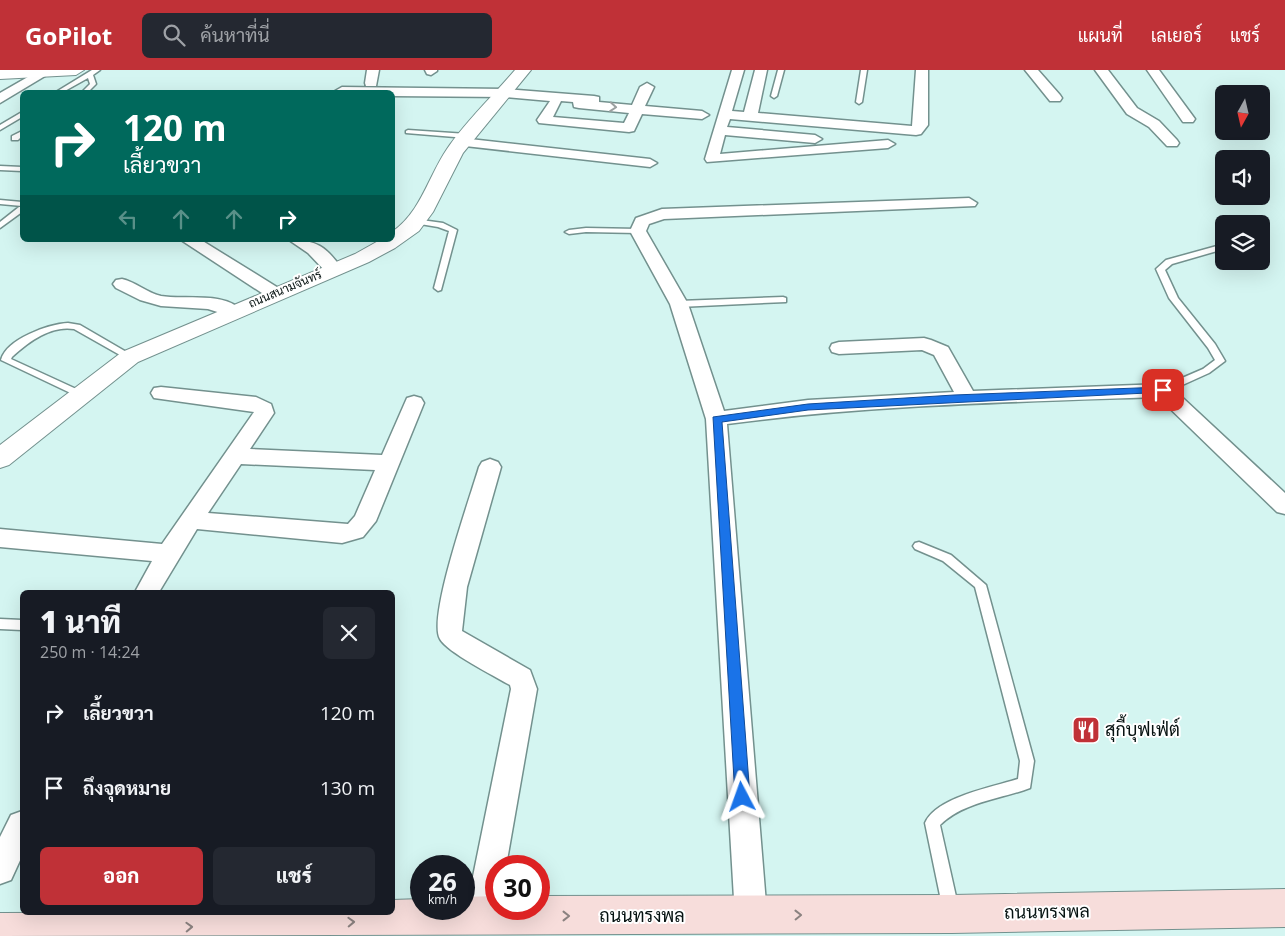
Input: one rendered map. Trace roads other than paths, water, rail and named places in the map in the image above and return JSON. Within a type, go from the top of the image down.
[{"type":"main road","name":"ถนนทรงพล","points":[[0,932],[397,928],[481,916],[952,914],[1285,908]]},
{"type":"street","name":"ถนนสนามจันทร์","points":[[395,238],[416,221],[464,139],[523,70]]},
{"type":"street","points":[[738,70],[712,159],[888,144]]},
{"type":"street","points":[[750,116],[761,70]]},
{"type":"street","points":[[724,114],[916,130],[921,125],[922,70]]},
{"type":"street","points":[[1031,70],[1055,98]]},
{"type":"street","points":[[1101,70],[1132,111],[1154,124],[1172,143]]},
{"type":"street","points":[[1153,70],[1188,119]]},
{"type":"street","points":[[0,98],[49,71]]},
{"type":"street","points":[[0,74],[88,71]]},
{"type":"street","points":[[555,103],[544,120],[629,128],[647,87]]},
{"type":"street","points":[[395,92],[594,100]]},
{"type":"street","points":[[503,95],[555,103],[702,114]]},
{"type":"street","points":[[719,130],[907,146]]},
{"type":"street","points":[[464,139],[650,163]]},
{"type":"street","points":[[750,916],[716,419],[679,304],[638,231],[642,222],[662,214],[969,203]]},
{"type":"street","points":[[193,242],[274,294]]},
{"type":"street","points":[[301,242],[314,249],[333,269]]},
{"type":"street","name":"ถนนสนามจันทร์","points":[[0,459],[130,357],[390,242]]},
{"type":"street","points":[[122,284],[148,298],[163,301],[223,305],[233,312]]},
{"type":"street","points":[[839,348],[914,344],[935,348],[941,351],[968,399]]},
{"type":"street","points":[[716,419],[808,407],[1163,390],[1285,506]]},
{"type":"street","points":[[148,590],[168,554],[193,520],[264,413],[264,409],[256,404],[161,393]]},
{"type":"street","points":[[193,520],[348,534],[360,528],[365,521],[414,404]]},
{"type":"street","points":[[236,456],[388,463]]},
{"type":"street","points":[[481,916],[524,689],[521,678],[453,638],[449,633],[455,587],[490,467]]},
{"type":"street","points":[[0,538],[168,554]]},
{"type":"street","points":[[0,869],[20,829]]},
{"type":"lane","points":[[774,96],[782,70]]},
{"type":"lane","points":[[859,102],[864,70]]},
{"type":"lane","points":[[62,90],[88,71],[93,84],[87,90]]},
{"type":"lane","points":[[0,128],[20,115]]},
{"type":"lane","points":[[408,132],[464,139]]},
{"type":"lane","points":[[15,138],[20,134]]},
{"type":"lane","points":[[0,168],[20,169]]},
{"type":"lane","points":[[0,202],[20,204]]},
{"type":"lane","points":[[0,226],[20,211]]},
{"type":"lane","points":[[416,221],[440,225],[453,230],[438,288]]},
{"type":"lane","points":[[569,232],[586,230],[638,231]]},
{"type":"lane","points":[[1163,390],[1206,371],[1220,361],[1216,350],[1191,322],[1162,279],[1160,269],[1169,262],[1215,249]]},
{"type":"lane","points":[[679,304],[783,300]]},
{"type":"lane","points":[[81,395],[6,360],[7,356],[51,327],[69,324],[78,327],[130,357]]},
{"type":"lane","points":[[919,546],[947,558],[980,585],[1027,761],[1025,783],[951,808],[938,815],[932,823],[952,914]]},
{"type":"lane","points":[[0,624],[20,625]]},
{"type":"place","name":"สุกี้บุฟเฟ่ต์","points":[[1086,730]]}]
